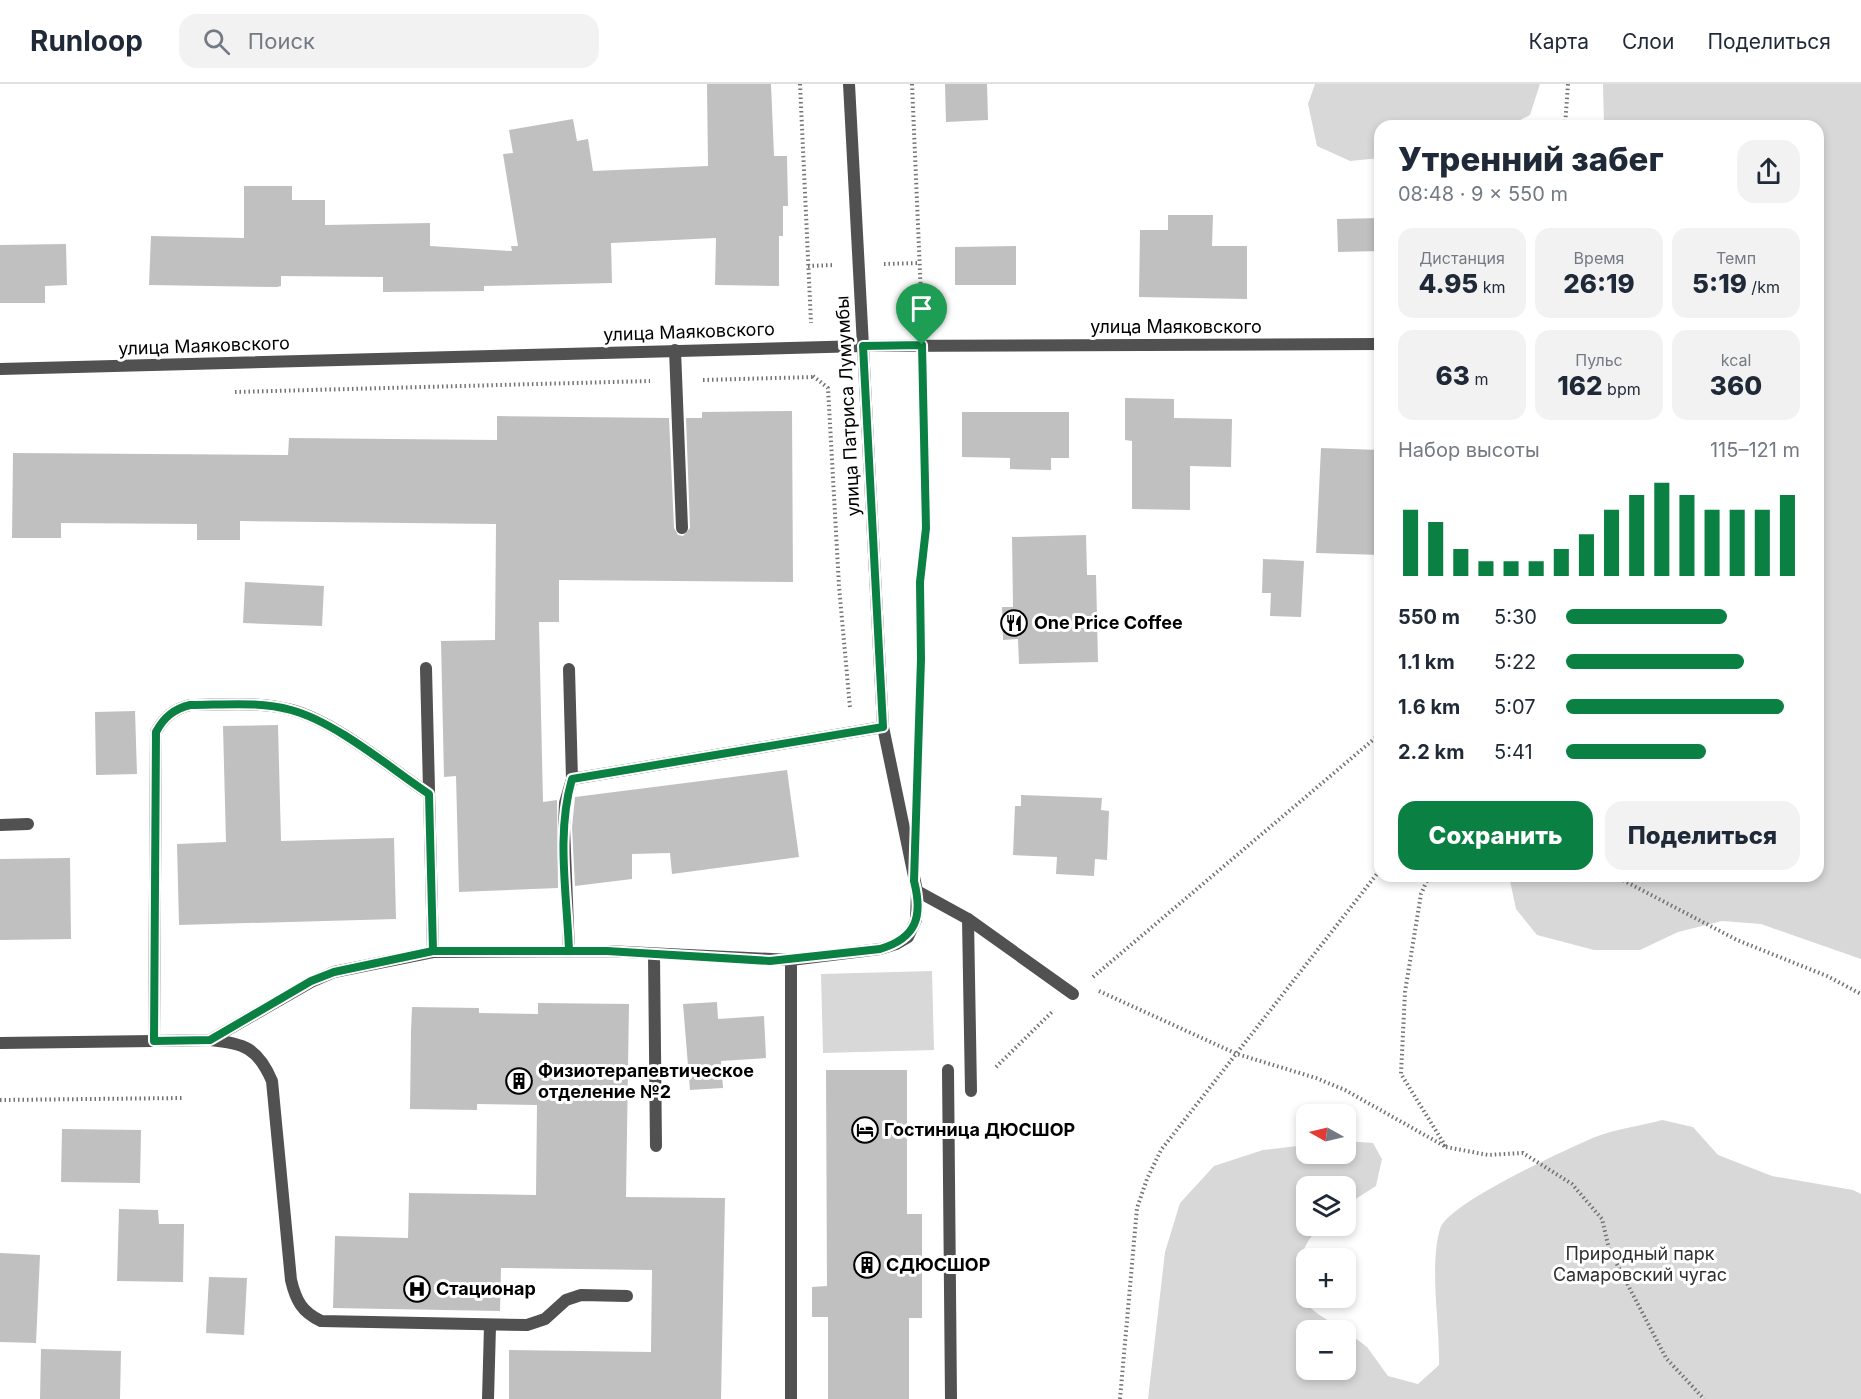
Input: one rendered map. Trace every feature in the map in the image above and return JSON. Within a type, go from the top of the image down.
[{"type":"street","name":"улица Патриса Лумумбы","points":[[210,1040],[311,981],[327,975],[433,951],[569,951],[791,960],[880,949],[908,937],[916,920],[917,891],[883,727],[849,84]]},
{"type":"street","name":"улица Маяковского","points":[[0,369],[812,346],[1374,344]]},
{"type":"street","points":[[675,351],[682,528]]},
{"type":"street","points":[[426,668],[433,951]]},
{"type":"street","points":[[569,669],[572,779],[565,803],[564,827],[569,951]]},
{"type":"street","points":[[154,1041],[156,732],[170,714],[178,708],[190,705],[267,706],[292,710],[336,731],[429,794]]},
{"type":"street","points":[[572,779],[883,727]]},
{"type":"street","points":[[0,825],[28,824]]},
{"type":"street","points":[[917,891],[968,919],[1073,994]]},
{"type":"street","points":[[968,919],[971,1091]]},
{"type":"street","points":[[654,954],[656,1146]]},
{"type":"street","points":[[791,960],[791,1399]]},
{"type":"street","points":[[0,1043],[210,1040],[234,1042],[251,1049],[264,1064],[272,1081],[291,1280],[295,1299],[307,1314],[321,1321],[526,1325],[545,1319],[566,1300],[581,1295],[627,1296]]},
{"type":"street","points":[[948,1070],[951,1399]]},
{"type":"street","points":[[488,1399],[490,1326]]},
{"type":"path","points":[[800,84],[813,377],[828,388],[839,586],[852,732]]},
{"type":"path","points":[[912,84],[926,528],[920,582],[918,764]]},
{"type":"path","points":[[1565,120],[1568,84]]},
{"type":"path","points":[[971,1091],[1084,984],[1374,739]]},
{"type":"path","points":[[1120,1399],[1137,1208],[1147,1179],[1161,1150],[1374,878]]},
{"type":"path","points":[[1426,882],[1421,894],[1405,992],[1401,1074],[1446,1147]]},
{"type":"path","points":[[1627,882],[1737,939],[1827,976],[1861,994]]},
{"type":"path","points":[[1084,984],[1237,1054],[1316,1078],[1344,1090],[1446,1147],[1488,1155],[1523,1153],[1572,1184],[1602,1219],[1609,1249],[1665,1358],[1704,1399]]},
{"type":"path","points":[[0,1100],[183,1098]]},
{"type":"green space","points":[[1315,84],[1540,84],[1530,115],[1520,120],[1374,120],[1374,159],[1350,161],[1317,146],[1308,104]]},
{"type":"green space","points":[[1603,84],[1861,84],[1861,959],[1761,924],[1722,921],[1678,932],[1640,950],[1594,950],[1537,935],[1516,909],[1510,882],[1824,882],[1824,120],[1604,120]]},
{"type":"green space","points":[[932,971],[934,1050],[823,1053],[821,974]]},
{"type":"green space","name":"Природный парк Самаровский чугас","points":[[1662,1120],[1693,1127],[1718,1155],[1772,1176],[1853,1190],[1861,1194],[1861,1399],[1148,1399],[1165,1252],[1180,1203],[1214,1166],[1263,1150],[1296,1146],[1296,1164],[1356,1164],[1356,1142],[1373,1143],[1382,1159],[1376,1186],[1356,1199],[1356,1176],[1296,1176],[1296,1236],[1312,1236],[1305,1248],[1296,1248],[1296,1308],[1311,1308],[1327,1320],[1296,1320],[1296,1380],[1356,1380],[1356,1339],[1367,1347],[1388,1376],[1418,1384],[1439,1365],[1435,1261],[1440,1229],[1448,1218],[1463,1205],[1510,1178],[1581,1143],[1611,1132]]},
{"type":"building","points":[[707,84],[771,84],[774,156],[787,156],[788,206],[783,206],[783,236],[779,236],[779,286],[715,285],[716,238],[611,243],[612,283],[484,286],[484,291],[383,292],[383,277],[281,276],[281,286],[277,287],[149,285],[151,236],[244,238],[244,186],[292,186],[292,200],[325,200],[325,225],[430,223],[430,246],[512,251],[511,246],[518,246],[503,154],[513,153],[509,130],[573,119],[577,141],[588,139],[593,171],[708,166]]},
{"type":"building","points":[[945,84],[987,84],[988,120],[946,122]]},
{"type":"building","points":[[1168,215],[1213,215],[1212,246],[1247,246],[1247,299],[1139,297],[1140,230],[1168,230]]},
{"type":"building","points":[[1374,218],[1374,251],[1338,252],[1337,219]]},
{"type":"building","points":[[66,244],[67,285],[45,286],[45,303],[0,303],[0,245]]},
{"type":"building","points":[[1016,246],[1016,285],[955,285],[955,247]]},
{"type":"building","points":[[1125,398],[1174,399],[1174,418],[1232,419],[1231,467],[1190,466],[1190,510],[1132,509],[1132,441],[1125,440]]},
{"type":"building","points":[[792,411],[793,582],[559,580],[559,622],[539,622],[543,802],[557,800],[558,888],[459,892],[456,776],[444,777],[441,641],[495,640],[496,524],[240,521],[240,540],[197,540],[197,524],[61,523],[61,538],[12,538],[13,453],[288,455],[289,438],[497,440],[497,416],[669,418],[674,528],[678,535],[683,536],[690,528],[686,418],[702,418],[702,412]]},
{"type":"building","points":[[962,412],[1069,412],[1069,458],[1051,458],[1051,470],[1010,469],[1010,458],[962,457]]},
{"type":"building","points":[[1321,448],[1374,450],[1374,555],[1316,553]]},
{"type":"building","points":[[1086,535],[1087,575],[1096,575],[1098,662],[1019,664],[1018,639],[1003,640],[1002,607],[1013,607],[1012,537]]},
{"type":"building","points":[[1263,559],[1304,561],[1301,617],[1270,616],[1271,593],[1262,593]]},
{"type":"building","points":[[245,582],[324,586],[322,626],[243,623]]},
{"type":"building","points":[[135,711],[137,774],[96,775],[95,712]]},
{"type":"building","points":[[278,725],[281,841],[394,838],[396,919],[179,925],[177,844],[226,842],[223,726]]},
{"type":"building","points":[[787,770],[799,857],[672,874],[670,853],[632,854],[632,879],[575,886],[572,827],[575,797]]},
{"type":"building","points":[[1021,795],[1102,798],[1101,810],[1109,811],[1107,860],[1095,859],[1094,876],[1056,874],[1057,857],[1013,855],[1015,806],[1021,806]]},
{"type":"building","points":[[70,858],[71,939],[0,940],[0,859]]},
{"type":"building","points":[[717,1002],[718,1019],[764,1016],[766,1058],[721,1061],[723,1088],[690,1090],[683,1004]]},
{"type":"building","points":[[538,1003],[629,1004],[626,1197],[725,1198],[721,1399],[509,1399],[509,1350],[651,1352],[652,1270],[501,1268],[500,1311],[333,1308],[335,1236],[408,1238],[409,1193],[536,1195],[537,1105],[477,1104],[477,1110],[410,1109],[412,1007],[479,1008],[479,1013],[538,1014]]},
{"type":"building","name":"СДЮСШОР","points":[[826,1070],[907,1070],[907,1214],[922,1214],[922,1318],[909,1318],[909,1399],[828,1399],[828,1317],[812,1317],[812,1287],[827,1286]]},
{"type":"building","points":[[62,1129],[141,1130],[140,1183],[61,1182]]},
{"type":"building","points":[[119,1209],[158,1210],[159,1224],[184,1224],[183,1282],[117,1281]]},
{"type":"building","points":[[0,1253],[40,1255],[36,1343],[0,1342]]},
{"type":"building","points":[[209,1277],[247,1278],[244,1335],[206,1333]]},
{"type":"building","points":[[41,1349],[121,1351],[120,1399],[40,1399]]},
{"type":"place","name":"One Price Coffee","points":[[1014,623]]},
{"type":"place","name":"Физиотерапевтическое отделение №2","points":[[519,1081]]},
{"type":"place","name":"Гостиница ДЮСШОР","points":[[865,1130]]},
{"type":"place","name":"СДЮСШОР","points":[[867,1265]]},
{"type":"place","name":"Стационар","points":[[417,1289]]},
{"type":"route","points":[[922,345],[863,346],[883,727],[572,779],[565,803],[564,827],[569,951],[524,950],[433,951],[429,794],[336,731],[314,718],[292,710],[267,706],[190,705],[178,708],[161,723],[156,732],[154,1041],[210,1040],[311,981],[334,972],[433,951],[478,951],[524,950],[569,951],[607,951],[770,961],[880,949],[908,937],[916,920],[917,907],[917,891],[914,881],[921,659],[920,582],[926,528],[922,345]]}]
